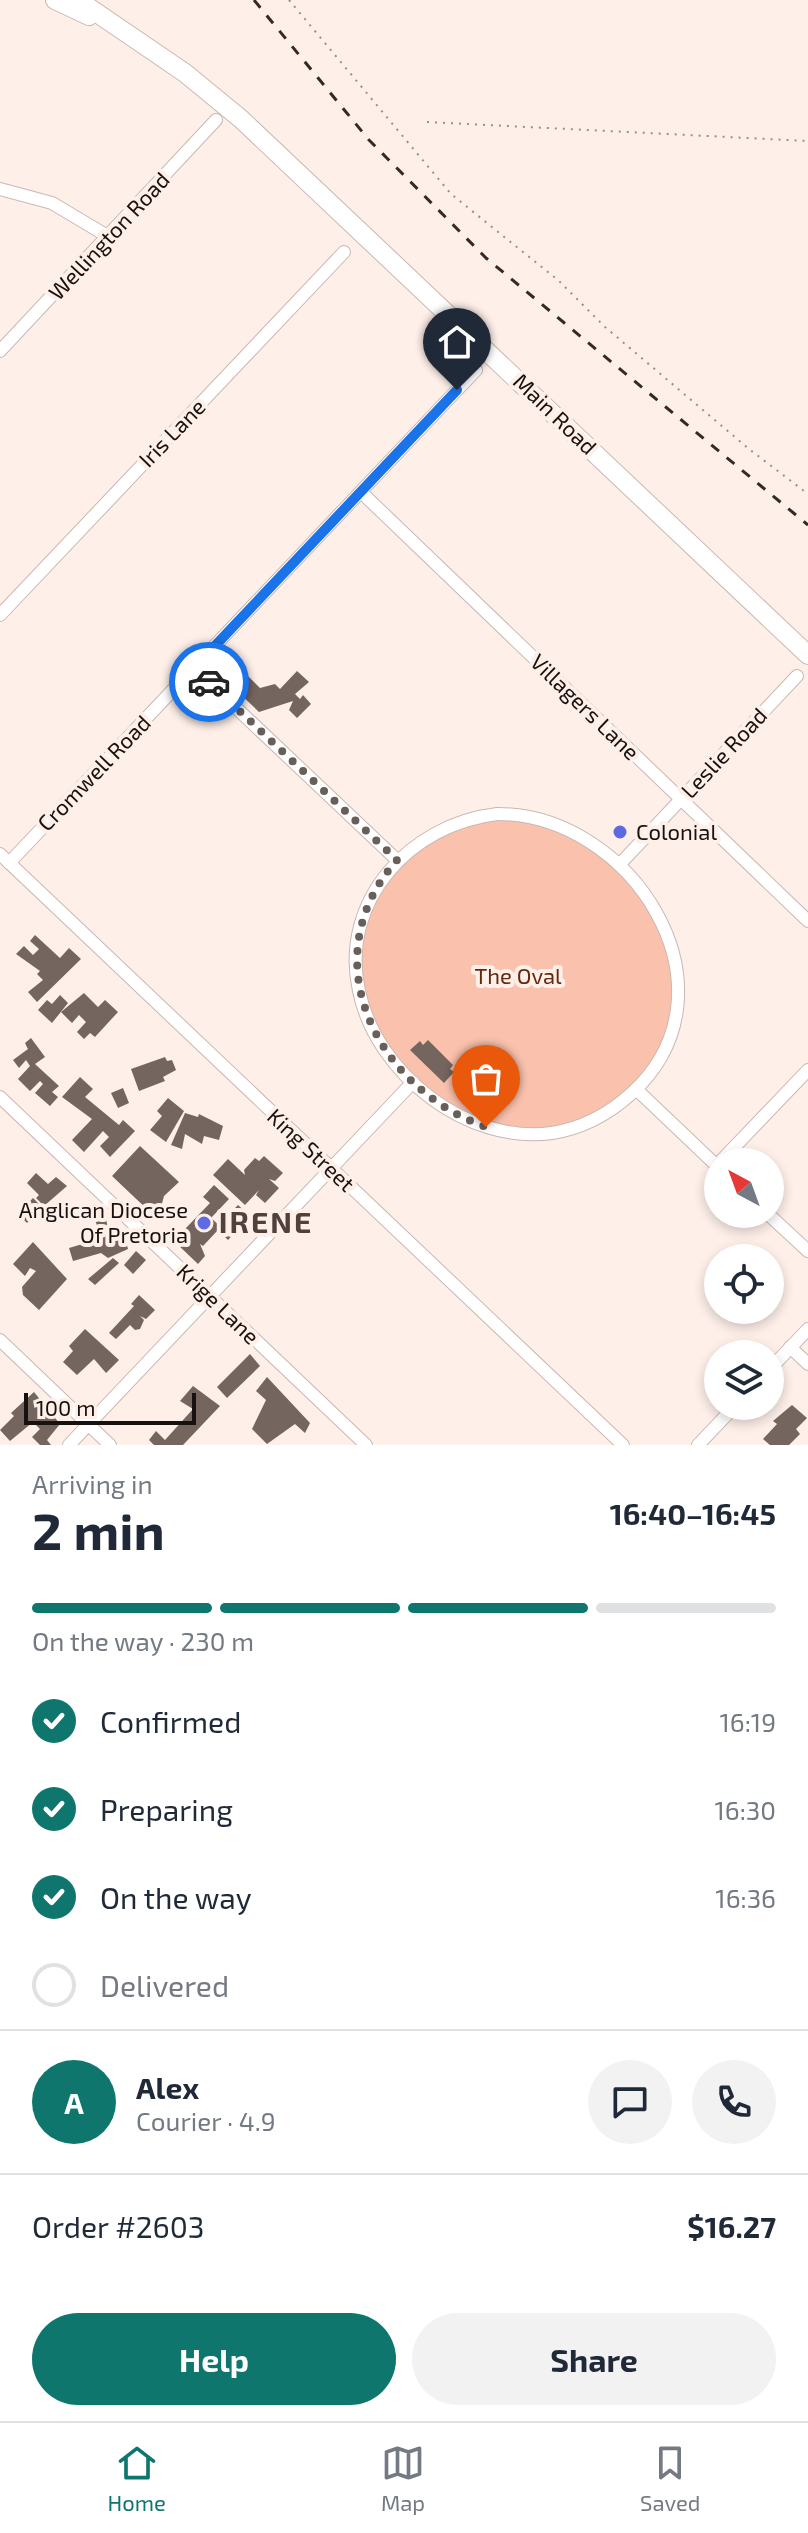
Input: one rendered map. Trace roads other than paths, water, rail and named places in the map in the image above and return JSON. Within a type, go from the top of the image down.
[{"type":"main road","name":"Main Road","points":[[55,0],[113,27]]},
{"type":"main road","name":"Main Road","points":[[78,0],[113,27],[185,73],[241,119],[808,655]]},
{"type":"street","name":"Wellington Road","points":[[0,351],[216,120]]},
{"type":"street","points":[[0,189],[52,203],[109,237]]},
{"type":"street","name":"Iris Lane","points":[[0,615],[344,252]]},
{"type":"street","name":"Cromwell Road","points":[[4,858],[194,668],[476,370]]},
{"type":"street","name":"Villagers Lane","points":[[361,492],[808,921]]},
{"type":"street","points":[[194,668],[397,860]]},
{"type":"street","name":"Leslie Road","points":[[619,865],[797,676]]},
{"type":"street","points":[[503,814],[560,825],[586,839],[619,865],[662,919],[673,951],[678,984],[677,1014],[665,1048],[636,1089],[611,1111],[582,1125],[549,1133],[512,1134],[462,1118],[413,1082],[390,1056],[372,1027],[359,995],[356,969],[365,913],[380,881],[397,860],[439,829],[463,820],[503,814]]},
{"type":"street","name":"King Street","points":[[4,858],[623,1445]]},
{"type":"street","points":[[734,1148],[808,1070]]},
{"type":"street","points":[[69,1445],[413,1082]]},
{"type":"street","points":[[636,1089],[704,1152]]},
{"type":"street","name":"Krige Lane","points":[[0,1097],[366,1445]]},
{"type":"street","points":[[783,1228],[808,1251]]},
{"type":"street","points":[[784,1354],[808,1329]]},
{"type":"street","points":[[0,1340],[110,1445]]},
{"type":"street","points":[[790,1347],[808,1364]]},
{"type":"street","points":[[698,1445],[722,1420]]},
{"type":"railway","points":[[254,0],[369,140],[486,258],[808,525]]},
{"type":"place","name":"Colonial","points":[[620,832]]},
{"type":"place","name":"Anglican Diocese Of Pretoria","points":[[204,1223]]},
{"type":"district","name":"IRENE","points":[[266,1223]]},
{"type":"park label","name":"The Oval","points":[[518,976]]}]
